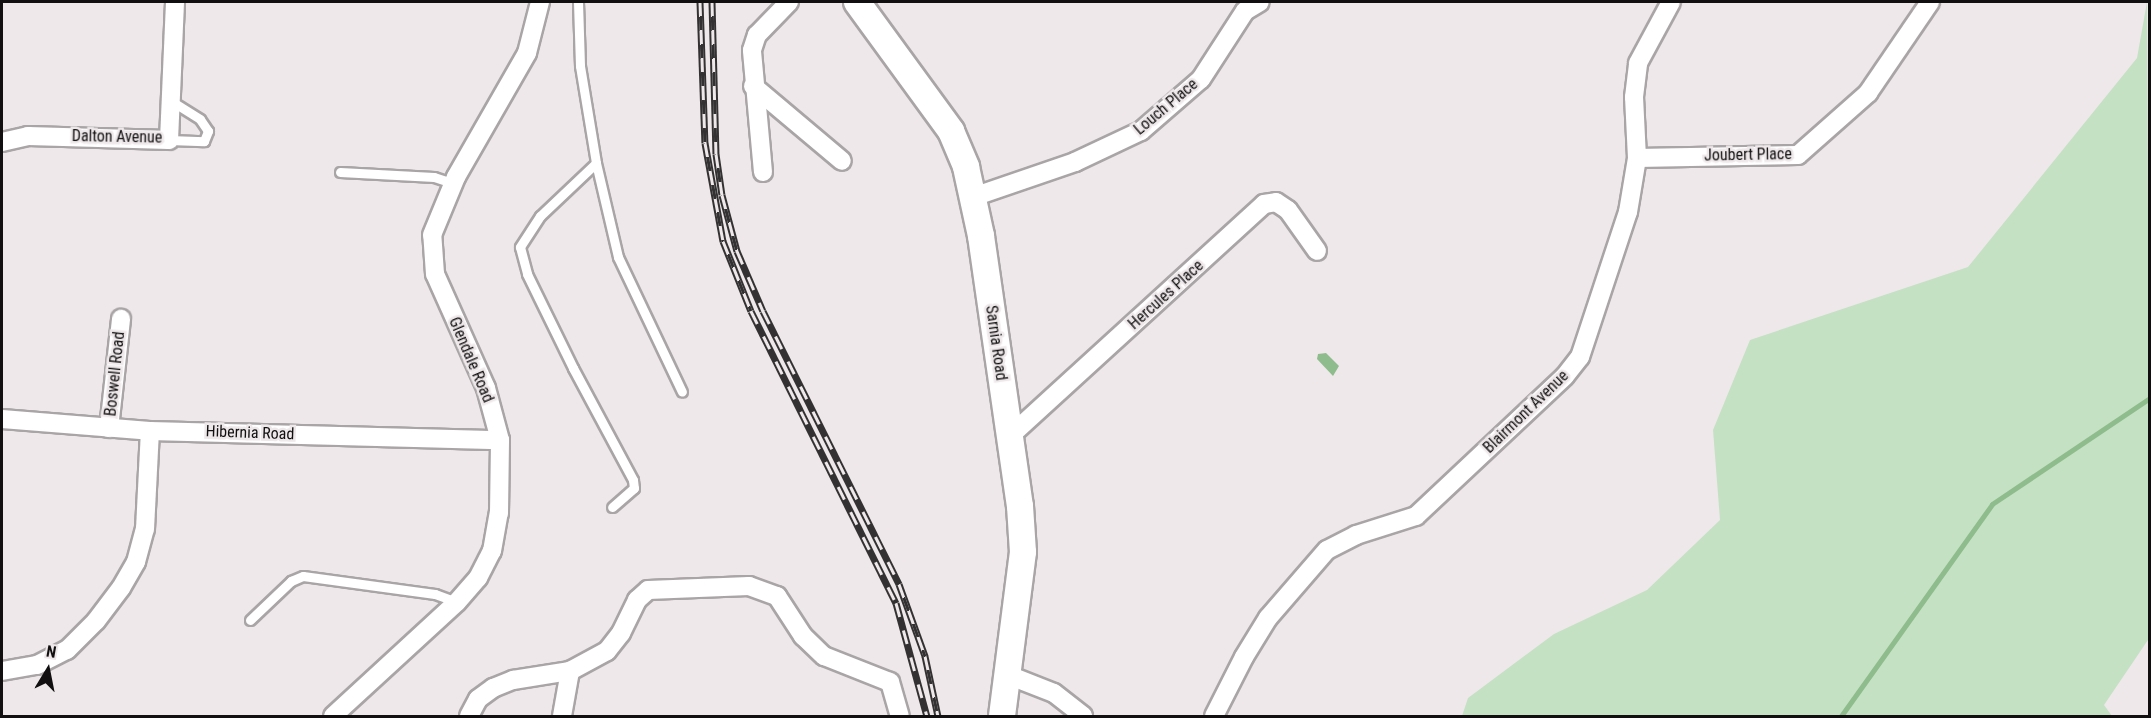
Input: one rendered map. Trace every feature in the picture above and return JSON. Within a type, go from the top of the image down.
[{"type":"main road","name":"Sarnia Road","points":[[857,2],[951,131],[973,196],[1010,436],[1023,552],[1002,717]]},
{"type":"street","name":"Dalton Avenue","points":[[2,142],[28,135],[169,140],[173,102],[175,2]]},
{"type":"street","name":"Glendale Road","points":[[333,717],[457,602],[478,578],[492,552],[499,513],[500,440],[486,388],[433,265],[432,235],[453,183],[527,52],[540,2]]},
{"type":"street","points":[[763,172],[753,86],[752,50],[757,35],[789,2]]},
{"type":"street","name":"Louch Place","points":[[973,196],[1084,159],[1140,131],[1201,79],[1245,11],[1260,2]]},
{"type":"street","name":"Blairmont Avenue","points":[[1214,717],[1244,657],[1269,618],[1327,550],[1348,538],[1416,516],[1565,376],[1580,357],[1628,212],[1637,158],[1634,97],[1638,63],[1671,2]]},
{"type":"street","name":"Joubert Place","points":[[1637,158],[1798,155],[1868,93],[1930,2]]},
{"type":"street","points":[[753,86],[842,161]]},
{"type":"street","name":"Hercules Place","points":[[1010,436],[1264,204],[1276,202],[1288,210],[1317,251]]},
{"type":"street","name":"Boswell Road","points":[[110,428],[120,319]]},
{"type":"street","name":"Hibernia Road","points":[[2,419],[150,430],[500,440]]},
{"type":"street","points":[[2,671],[37,665],[67,650],[96,621],[122,588],[136,562],[145,529],[150,430]]},
{"type":"street","points":[[469,717],[478,699],[493,688],[513,680],[570,671],[607,651],[637,600],[656,588],[749,586],[770,590],[784,602],[812,647],[824,656],[849,663],[890,681],[900,717]]},
{"type":"street","points":[[562,717],[570,671]]},
{"type":"street","points":[[1008,675],[1054,693],[1083,717]]},
{"type":"lane","points":[[578,2],[578,46],[596,163],[618,257],[682,392]]},
{"type":"lane","points":[[169,140],[204,141],[208,131],[200,119],[173,102]]},
{"type":"lane","points":[[596,163],[540,216],[520,247],[524,266],[563,347],[633,480],[634,488],[612,507]]},
{"type":"lane","points":[[340,172],[434,177],[453,183]]},
{"type":"lane","points":[[250,620],[291,581],[303,576],[425,593],[457,602]]},
{"type":"shaded area","points":[[2147,2],[2150,637],[2104,705],[2112,716],[1462,716],[1468,698],[1554,634],[1647,590],[1720,520],[1713,430],[1750,340],[1968,267],[2137,58]]},
{"type":"shaded area","points":[[1326,353],[1339,366],[1333,376],[1317,359],[1318,354]]},
{"type":"waterway","points":[[1841,716],[1992,504],[2150,398]]},
{"type":"railway","points":[[700,2],[705,143],[723,241],[751,311],[896,603],[927,716]]},
{"type":"railway","points":[[712,2],[716,154],[722,195],[737,251],[763,311],[899,584],[925,656],[938,716]]}]
